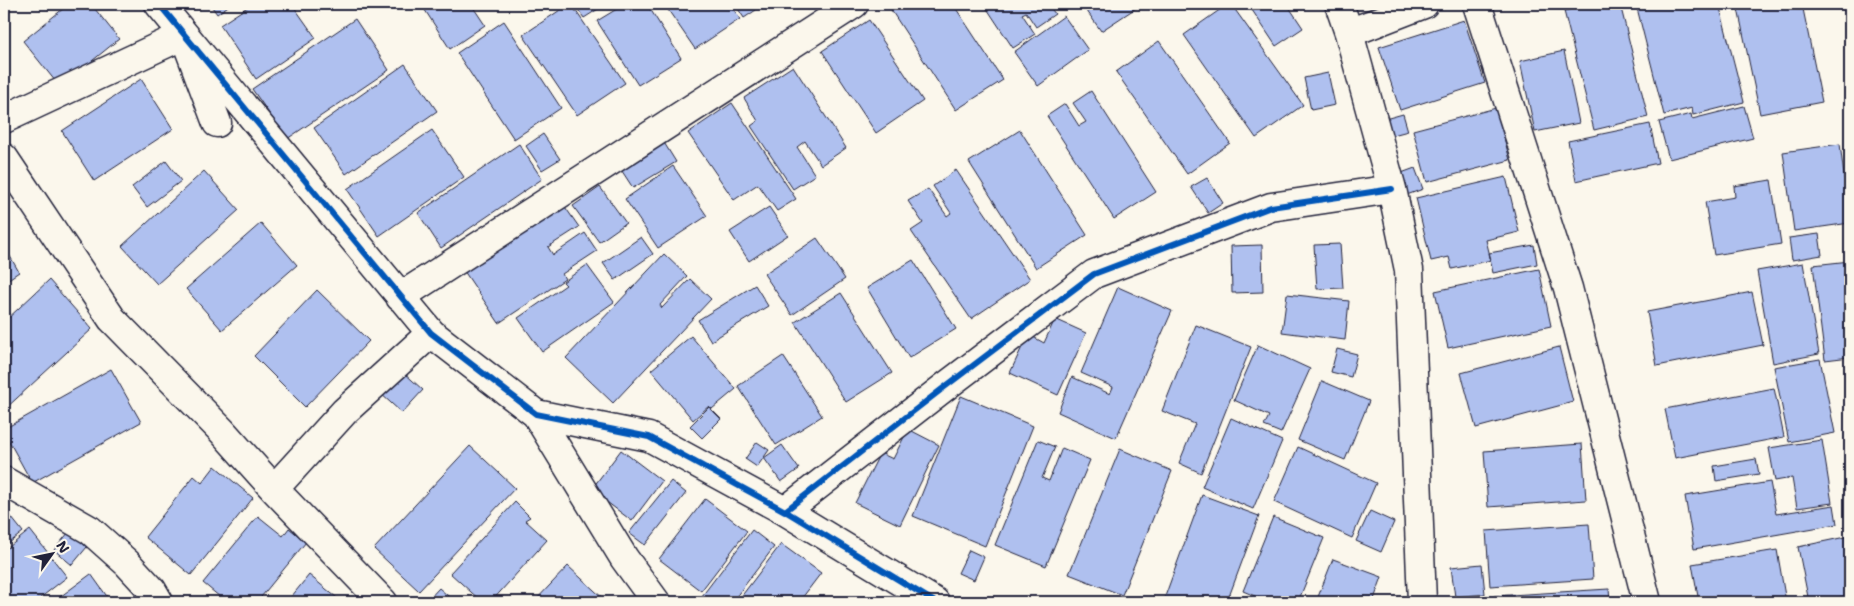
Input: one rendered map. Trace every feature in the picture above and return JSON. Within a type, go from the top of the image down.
[{"type":"street","points":[[159,4],[400,298],[431,333],[536,414],[624,558],[656,602]]},
{"type":"street","points":[[400,298],[854,4]]},
{"type":"street","points":[[1338,4],[1349,33],[1392,189],[1409,270],[1422,602]]},
{"type":"street","points":[[1349,33],[1424,4]]},
{"type":"street","points":[[1477,4],[1568,288],[1648,602]]},
{"type":"street","points":[[4,118],[184,35]]},
{"type":"street","points":[[184,35],[217,124]]},
{"type":"street","points":[[4,158],[112,319],[222,431],[274,489],[383,602]]},
{"type":"street","points":[[785,511],[1094,274],[1271,207],[1392,189]]},
{"type":"street","points":[[274,489],[345,411],[431,333]]},
{"type":"street","points":[[536,414],[649,437],[785,511],[936,602]]},
{"type":"street","points":[[4,481],[90,530],[127,563],[152,590],[159,602]]},
{"type":"building","points":[[69,4],[91,4],[119,39],[60,87],[23,41]]},
{"type":"building","points":[[210,4],[231,4],[217,14]]},
{"type":"building","points":[[252,4],[292,4],[316,38],[256,79],[220,25]]},
{"type":"building","points":[[421,4],[471,4],[485,25],[450,49]]},
{"type":"building","points":[[571,4],[625,83],[577,115],[523,35]]},
{"type":"building","points":[[574,4],[606,4],[584,18]]},
{"type":"building","points":[[625,4],[647,4],[681,58],[638,85],[597,21]]},
{"type":"building","points":[[664,4],[730,4],[740,19],[695,49]]},
{"type":"building","points":[[735,4],[765,4],[744,18]]},
{"type":"building","points":[[900,4],[953,4],[1003,80],[956,110],[891,10]]},
{"type":"building","points":[[984,4],[1048,4],[1055,14],[1036,27],[1026,12],[1022,14],[1035,34],[1013,48]]},
{"type":"building","points":[[1082,4],[1142,4],[1101,31]]},
{"type":"building","points":[[1228,4],[1231,4],[1303,105],[1256,138],[1184,35]]},
{"type":"building","points":[[1248,4],[1287,4],[1303,28],[1276,46]]},
{"type":"building","points":[[1593,4],[1620,4],[1648,117],[1594,130],[1564,11]]},
{"type":"building","points":[[1636,4],[1719,4],[1744,102],[1693,115],[1692,108],[1664,115]]},
{"type":"building","points":[[1737,4],[1802,4],[1822,102],[1760,114]]},
{"type":"building","points":[[1064,16],[1088,50],[1038,86],[1014,52]]},
{"type":"building","points":[[355,19],[389,70],[287,139],[252,89]]},
{"type":"building","points":[[869,20],[923,101],[876,133],[822,51]]},
{"type":"building","points":[[1464,20],[1485,83],[1400,110],[1379,47]]},
{"type":"building","points":[[504,21],[561,108],[514,139],[457,53]]},
{"type":"building","points":[[1159,41],[1230,143],[1187,174],[1116,72]]},
{"type":"building","points":[[1564,51],[1579,123],[1535,132],[1520,61]]},
{"type":"building","points":[[405,64],[437,111],[346,174],[314,128]]},
{"type":"building","points":[[793,66],[846,148],[821,165],[805,141],[797,147],[815,175],[793,189],[751,126],[758,121],[744,98]]},
{"type":"building","points":[[1328,73],[1335,105],[1311,110],[1304,78]]},
{"type":"building","points":[[141,79],[173,129],[94,181],[62,131]]},
{"type":"building","points":[[1091,91],[1156,192],[1114,219],[1047,116],[1065,104],[1079,126],[1086,122],[1073,103]]},
{"type":"building","points":[[732,103],[796,199],[777,211],[758,184],[734,200],[688,133]]},
{"type":"building","points":[[1744,106],[1753,138],[1669,159],[1659,122],[1691,114],[1692,119]]},
{"type":"building","points":[[1496,108],[1510,160],[1427,182],[1413,130]]},
{"type":"building","points":[[1403,114],[1408,131],[1389,136],[1385,119]]},
{"type":"building","points":[[1650,124],[1658,163],[1576,181],[1568,141]]},
{"type":"building","points":[[432,130],[464,177],[379,236],[347,189]]},
{"type":"building","points":[[1020,130],[1087,235],[1036,268],[969,162]]},
{"type":"building","points":[[543,134],[560,159],[542,170],[526,146]]},
{"type":"building","points":[[663,141],[676,162],[633,188],[620,168]]},
{"type":"building","points":[[519,144],[542,179],[441,248],[418,213]]},
{"type":"building","points":[[1840,144],[1850,223],[1794,231],[1783,152]]},
{"type":"building","points":[[166,161],[181,181],[147,207],[132,187]]},
{"type":"building","points":[[673,166],[707,216],[658,248],[625,199]]},
{"type":"building","points":[[1415,168],[1423,189],[1404,196],[1396,175]]},
{"type":"building","points":[[956,170],[1030,279],[971,319],[911,231],[923,223],[908,201],[928,189],[947,216],[951,213],[933,186]]},
{"type":"building","points":[[204,171],[239,210],[157,284],[122,246]]},
{"type":"building","points":[[1506,177],[1519,232],[1486,240],[1491,260],[1452,269],[1449,257],[1431,261],[1416,198]]},
{"type":"building","points":[[1207,178],[1223,203],[1208,213],[1191,187]]},
{"type":"building","points":[[1771,180],[1781,244],[1714,255],[1705,202],[1735,197],[1734,186]]},
{"type":"building","points":[[600,187],[626,223],[599,242],[573,206]]},
{"type":"building","points":[[563,204],[579,227],[548,247],[553,255],[585,233],[597,251],[562,274],[565,279],[499,323],[464,271]]},
{"type":"building","points":[[769,207],[788,235],[749,261],[730,232]]},
{"type":"building","points":[[261,223],[297,265],[222,330],[186,289]]},
{"type":"building","points":[[1819,234],[1822,255],[1792,260],[1789,238]]},
{"type":"building","points":[[641,237],[653,254],[615,280],[603,263]]},
{"type":"building","points":[[817,238],[845,279],[792,315],[764,274]]},
{"type":"building","points":[[1340,244],[1343,288],[1317,289],[1314,245]]},
{"type":"building","points":[[1262,245],[1263,292],[1232,293],[1231,246]]},
{"type":"building","points":[[1534,245],[1537,264],[1493,273],[1489,253]]},
{"type":"building","points":[[7,251],[19,272],[4,282],[4,253]]},
{"type":"building","points":[[664,254],[687,276],[660,305],[662,308],[690,279],[711,299],[613,403],[566,358]]},
{"type":"building","points":[[913,260],[956,329],[909,358],[867,288]]},
{"type":"building","points":[[1850,261],[1850,357],[1825,360],[1813,265]]},
{"type":"building","points":[[1803,263],[1819,354],[1773,363],[1757,271]]},
{"type":"building","points":[[587,265],[614,302],[542,352],[518,318],[566,285],[563,282]]},
{"type":"building","points":[[1539,269],[1551,326],[1448,348],[1435,291]]},
{"type":"building","points":[[49,280],[92,329],[4,410],[4,322]]},
{"type":"building","points":[[755,285],[768,306],[711,341],[698,320]]},
{"type":"building","points":[[1118,287],[1172,311],[1116,438],[1058,412],[1072,377],[1110,394],[1113,387],[1081,373]]},
{"type":"building","points":[[317,290],[369,341],[305,407],[254,356]]},
{"type":"building","points":[[1752,292],[1763,345],[1657,366],[1647,312]]},
{"type":"building","points":[[841,293],[892,373],[846,402],[795,322]]},
{"type":"building","points":[[1287,294],[1349,301],[1345,340],[1282,332]]},
{"type":"building","points":[[4,305],[10,314],[4,319]]},
{"type":"building","points":[[1055,319],[1086,333],[1058,395],[1010,373],[1028,334],[1044,343]]},
{"type":"building","points":[[1196,325],[1251,347],[1201,473],[1179,463],[1195,424],[1162,411]]},
{"type":"building","points":[[691,336],[736,389],[712,409],[709,406],[693,420],[651,370]]},
{"type":"building","points":[[1258,345],[1310,369],[1281,433],[1264,426],[1269,416],[1234,400]]},
{"type":"building","points":[[1559,347],[1573,402],[1476,428],[1461,373]]},
{"type":"building","points":[[1337,349],[1357,354],[1351,377],[1331,372]]},
{"type":"building","points":[[783,356],[822,416],[776,445],[738,386]]},
{"type":"building","points":[[1820,359],[1835,433],[1789,442],[1774,367]]},
{"type":"building","points":[[111,369],[141,422],[32,483],[4,429]]},
{"type":"building","points":[[401,370],[423,390],[402,413],[380,393]]},
{"type":"building","points":[[1322,381],[1369,401],[1345,460],[1298,440]]},
{"type":"building","points":[[1774,388],[1784,437],[1675,458],[1665,409]]},
{"type":"building","points":[[961,396],[1033,426],[985,546],[913,516]]},
{"type":"building","points":[[709,407],[721,419],[702,438],[690,426]]},
{"type":"building","points":[[1231,418],[1282,441],[1253,509],[1202,487]]},
{"type":"building","points":[[908,429],[939,445],[900,525],[855,503],[880,453],[893,459]]},
{"type":"building","points":[[1038,440],[1055,447],[1042,478],[1049,481],[1062,448],[1090,460],[1046,566],[995,545]]},
{"type":"building","points":[[1822,440],[1832,503],[1797,508],[1792,478],[1775,481],[1769,448]]},
{"type":"building","points":[[757,442],[769,450],[757,467],[745,459]]},
{"type":"building","points":[[1582,444],[1586,500],[1488,507],[1484,451]]},
{"type":"building","points":[[782,445],[799,469],[781,482],[764,458]]},
{"type":"building","points":[[470,446],[515,488],[419,591],[374,549]]},
{"type":"building","points":[[1298,447],[1376,483],[1352,538],[1274,502]]},
{"type":"building","points":[[1120,449],[1172,471],[1122,595],[1069,574]]},
{"type":"building","points":[[621,450],[662,481],[632,521],[591,490]]},
{"type":"building","points":[[1850,456],[1850,512],[1847,457]]},
{"type":"building","points":[[1756,459],[1759,474],[1716,481],[1714,466]]},
{"type":"building","points":[[215,466],[253,498],[191,575],[145,537],[194,476],[202,483]]},
{"type":"building","points":[[671,481],[686,493],[645,545],[629,533]]},
{"type":"building","points":[[1770,482],[1776,514],[1834,505],[1837,524],[1694,549],[1685,496]]},
{"type":"building","points":[[1202,495],[1259,516],[1227,602],[1163,602]]},
{"type":"building","points":[[705,499],[747,531],[701,591],[659,559]]},
{"type":"building","points":[[515,502],[530,517],[525,520],[547,540],[491,602],[482,602],[450,573]]},
{"type":"building","points":[[4,508],[23,532],[4,547]]},
{"type":"building","points":[[1370,511],[1394,522],[1381,552],[1356,541]]},
{"type":"building","points":[[258,516],[283,536],[289,528],[306,542],[257,602],[226,602],[203,583]]},
{"type":"building","points":[[1273,517],[1324,538],[1298,602],[1269,602],[1243,591]]},
{"type":"building","points":[[1589,524],[1593,579],[1490,586],[1486,531]]},
{"type":"building","points":[[30,530],[67,577],[35,602],[4,602],[4,551]]},
{"type":"building","points":[[752,530],[774,547],[732,602],[710,602],[702,596]]},
{"type":"building","points":[[69,532],[87,547],[72,565],[54,550]]},
{"type":"building","points":[[1850,536],[1850,595],[1809,602],[1798,547]]},
{"type":"building","points":[[781,544],[821,573],[799,602],[737,602]]},
{"type":"building","points":[[969,550],[984,557],[974,580],[958,573]]},
{"type":"building","points":[[1777,550],[1786,602],[1699,602],[1692,564]]},
{"type":"building","points":[[1333,559],[1382,577],[1373,602],[1316,602]]},
{"type":"building","points":[[1482,564],[1485,594],[1455,597],[1451,567]]},
{"type":"building","points":[[568,566],[607,602],[534,602]]},
{"type":"building","points":[[91,574],[111,602],[53,602]]},
{"type":"building","points":[[309,575],[342,602],[287,602]]},
{"type":"building","points":[[439,588],[455,602],[426,602]]},
{"type":"building","points":[[1609,589],[1610,602],[1494,602],[1494,596]]},
{"type":"cycle path","points":[[159,4],[431,333],[536,414],[649,437],[785,511],[935,602]]},
{"type":"cycle path","points":[[785,511],[1094,274],[1271,207],[1392,189]]}]
